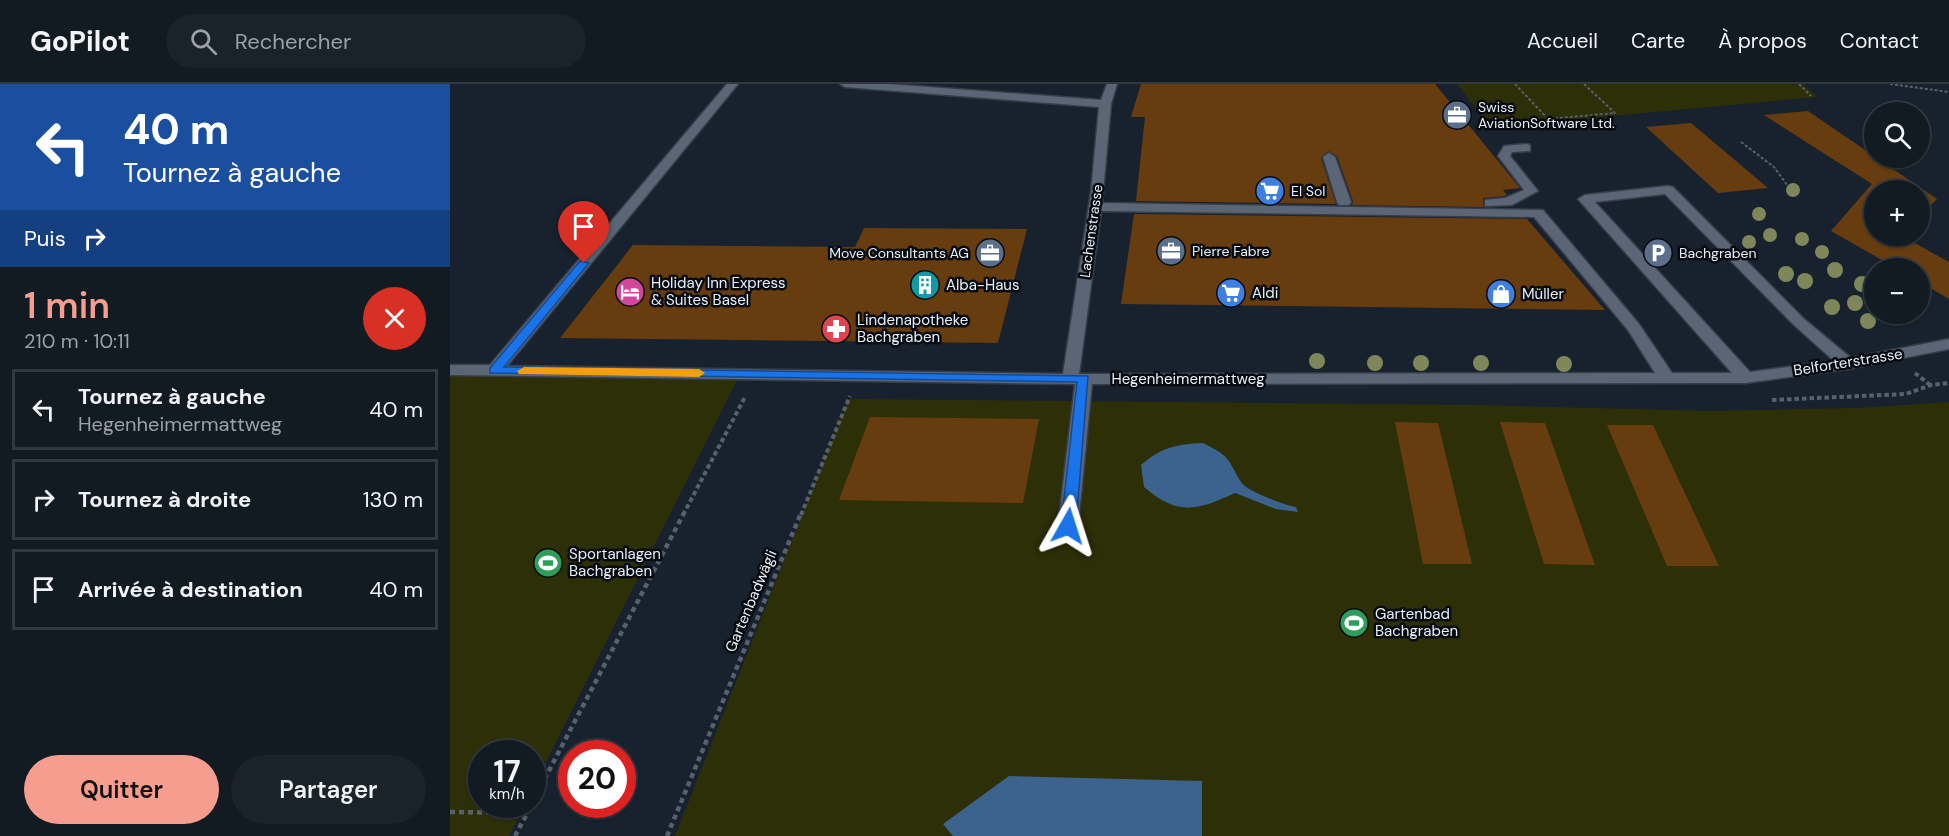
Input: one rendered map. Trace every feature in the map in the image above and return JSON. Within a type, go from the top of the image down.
[{"type":"street","points":[[495,370],[732,84]]},
{"type":"street","points":[[845,84],[1105,104]]},
{"type":"street","name":"Lachenstrasse","points":[[1068,526],[1077,379],[1105,104],[1112,84]]},
{"type":"street","points":[[1095,203],[1507,202],[1532,192],[1504,156],[1509,149],[1526,148]]},
{"type":"street","points":[[1329,157],[1344,202]]},
{"type":"street","points":[[1746,378],[1585,199],[1668,190],[1806,329],[1848,364]]},
{"type":"street","points":[[1095,203],[1538,213],[1634,327],[1667,378]]},
{"type":"street","name":"Belforterstrasse","points":[[1746,378],[1848,364],[1949,344]]},
{"type":"street","name":"Hegenheimermattweg","points":[[450,370],[1077,379],[1746,378]]},
{"type":"path","points":[[1515,84],[1548,119],[1615,114],[1584,84]]},
{"type":"path","points":[[1799,84],[1811,96]]},
{"type":"path","points":[[1890,84],[1949,92]]},
{"type":"path","points":[[1741,142],[1774,168],[1787,185]]},
{"type":"path","points":[[546,776],[756,374]]},
{"type":"path","name":"Gartenbadwägli","points":[[667,836],[857,376]]},
{"type":"path","points":[[450,812],[468,812]]},
{"type":"path","points":[[515,836],[524,818]]},
{"type":"green space","points":[[1457,84],[1803,84],[1817,97],[1490,127]]},
{"type":"green space","name":"Sportanlagen Bachgraben","points":[[450,370],[740,374],[546,762],[546,740],[468,740],[468,818],[518,818],[509,836],[450,836]]},
{"type":"green space","name":"Gartenbad Bachgraben","points":[[848,399],[1481,405],[1709,411],[1857,408],[1949,402],[1949,836],[675,836]]},
{"type":"water","points":[[1203,443],[1227,458],[1244,486],[1283,504],[1296,507],[1298,512],[1276,509],[1235,493],[1209,504],[1188,508],[1167,503],[1144,487],[1141,465],[1148,459],[1169,448]]},
{"type":"water","points":[[1009,776],[1202,781],[1202,836],[953,836],[943,824]]},
{"type":"building","points":[[1141,84],[1435,84],[1520,188],[1503,190],[1507,195],[1504,196],[1483,198],[1483,207],[1352,205],[1353,201],[1337,156],[1328,151],[1321,158],[1336,204],[1136,201],[1145,117],[1131,117]]},
{"type":"building","points":[[1808,111],[1864,149],[1864,168],[1892,168],[1909,180],[1866,180],[1764,115]]},
{"type":"building","points":[[1691,123],[1768,188],[1718,193],[1646,127]]},
{"type":"building","points":[[1864,193],[1864,246],[1920,246],[1949,262],[1949,299],[1930,288],[1930,258],[1878,258],[1831,231]]},
{"type":"building","points":[[1930,194],[1937,199],[1930,206]]},
{"type":"building","points":[[1134,214],[1527,219],[1605,310],[1121,304]]},
{"type":"building","points":[[864,228],[1027,229],[998,343],[560,338],[633,245],[855,247]]},
{"type":"building","points":[[870,417],[1039,419],[1023,503],[839,500]]},
{"type":"building","points":[[1395,422],[1438,423],[1472,564],[1423,564]]},
{"type":"building","points":[[1500,422],[1545,423],[1595,565],[1544,564]]},
{"type":"building","points":[[1607,425],[1653,425],[1719,566],[1667,566]]},
{"type":"slow traffic","points":[[524,371],[699,373]]},
{"type":"place","name":"Swiss AviationSoftware Ltd.","points":[[1457,115]]},
{"type":"place","name":"El Sol","points":[[1270,191]]},
{"type":"place","name":"Pierre Fabre","points":[[1171,251]]},
{"type":"place","name":"Move Consultants AG","points":[[990,253]]},
{"type":"place","name":"Bachgraben","points":[[1658,253]]},
{"type":"place","name":"Alba-Haus","points":[[925,285]]},
{"type":"place","name":"Holiday Inn Express & Suites Basel","points":[[630,292]]},
{"type":"place","name":"Aldi","points":[[1231,293]]},
{"type":"place","name":"Müller","points":[[1501,294]]},
{"type":"place","name":"Lindenapotheke Bachgraben","points":[[836,329]]},
{"type":"place","name":"Sportanlagen Bachgraben","points":[[548,563]]},
{"type":"place","name":"Gartenbad Bachgraben","points":[[1354,623]]},
{"type":"route","points":[[584,263],[495,370],[1084,378],[1068,526]]}]
